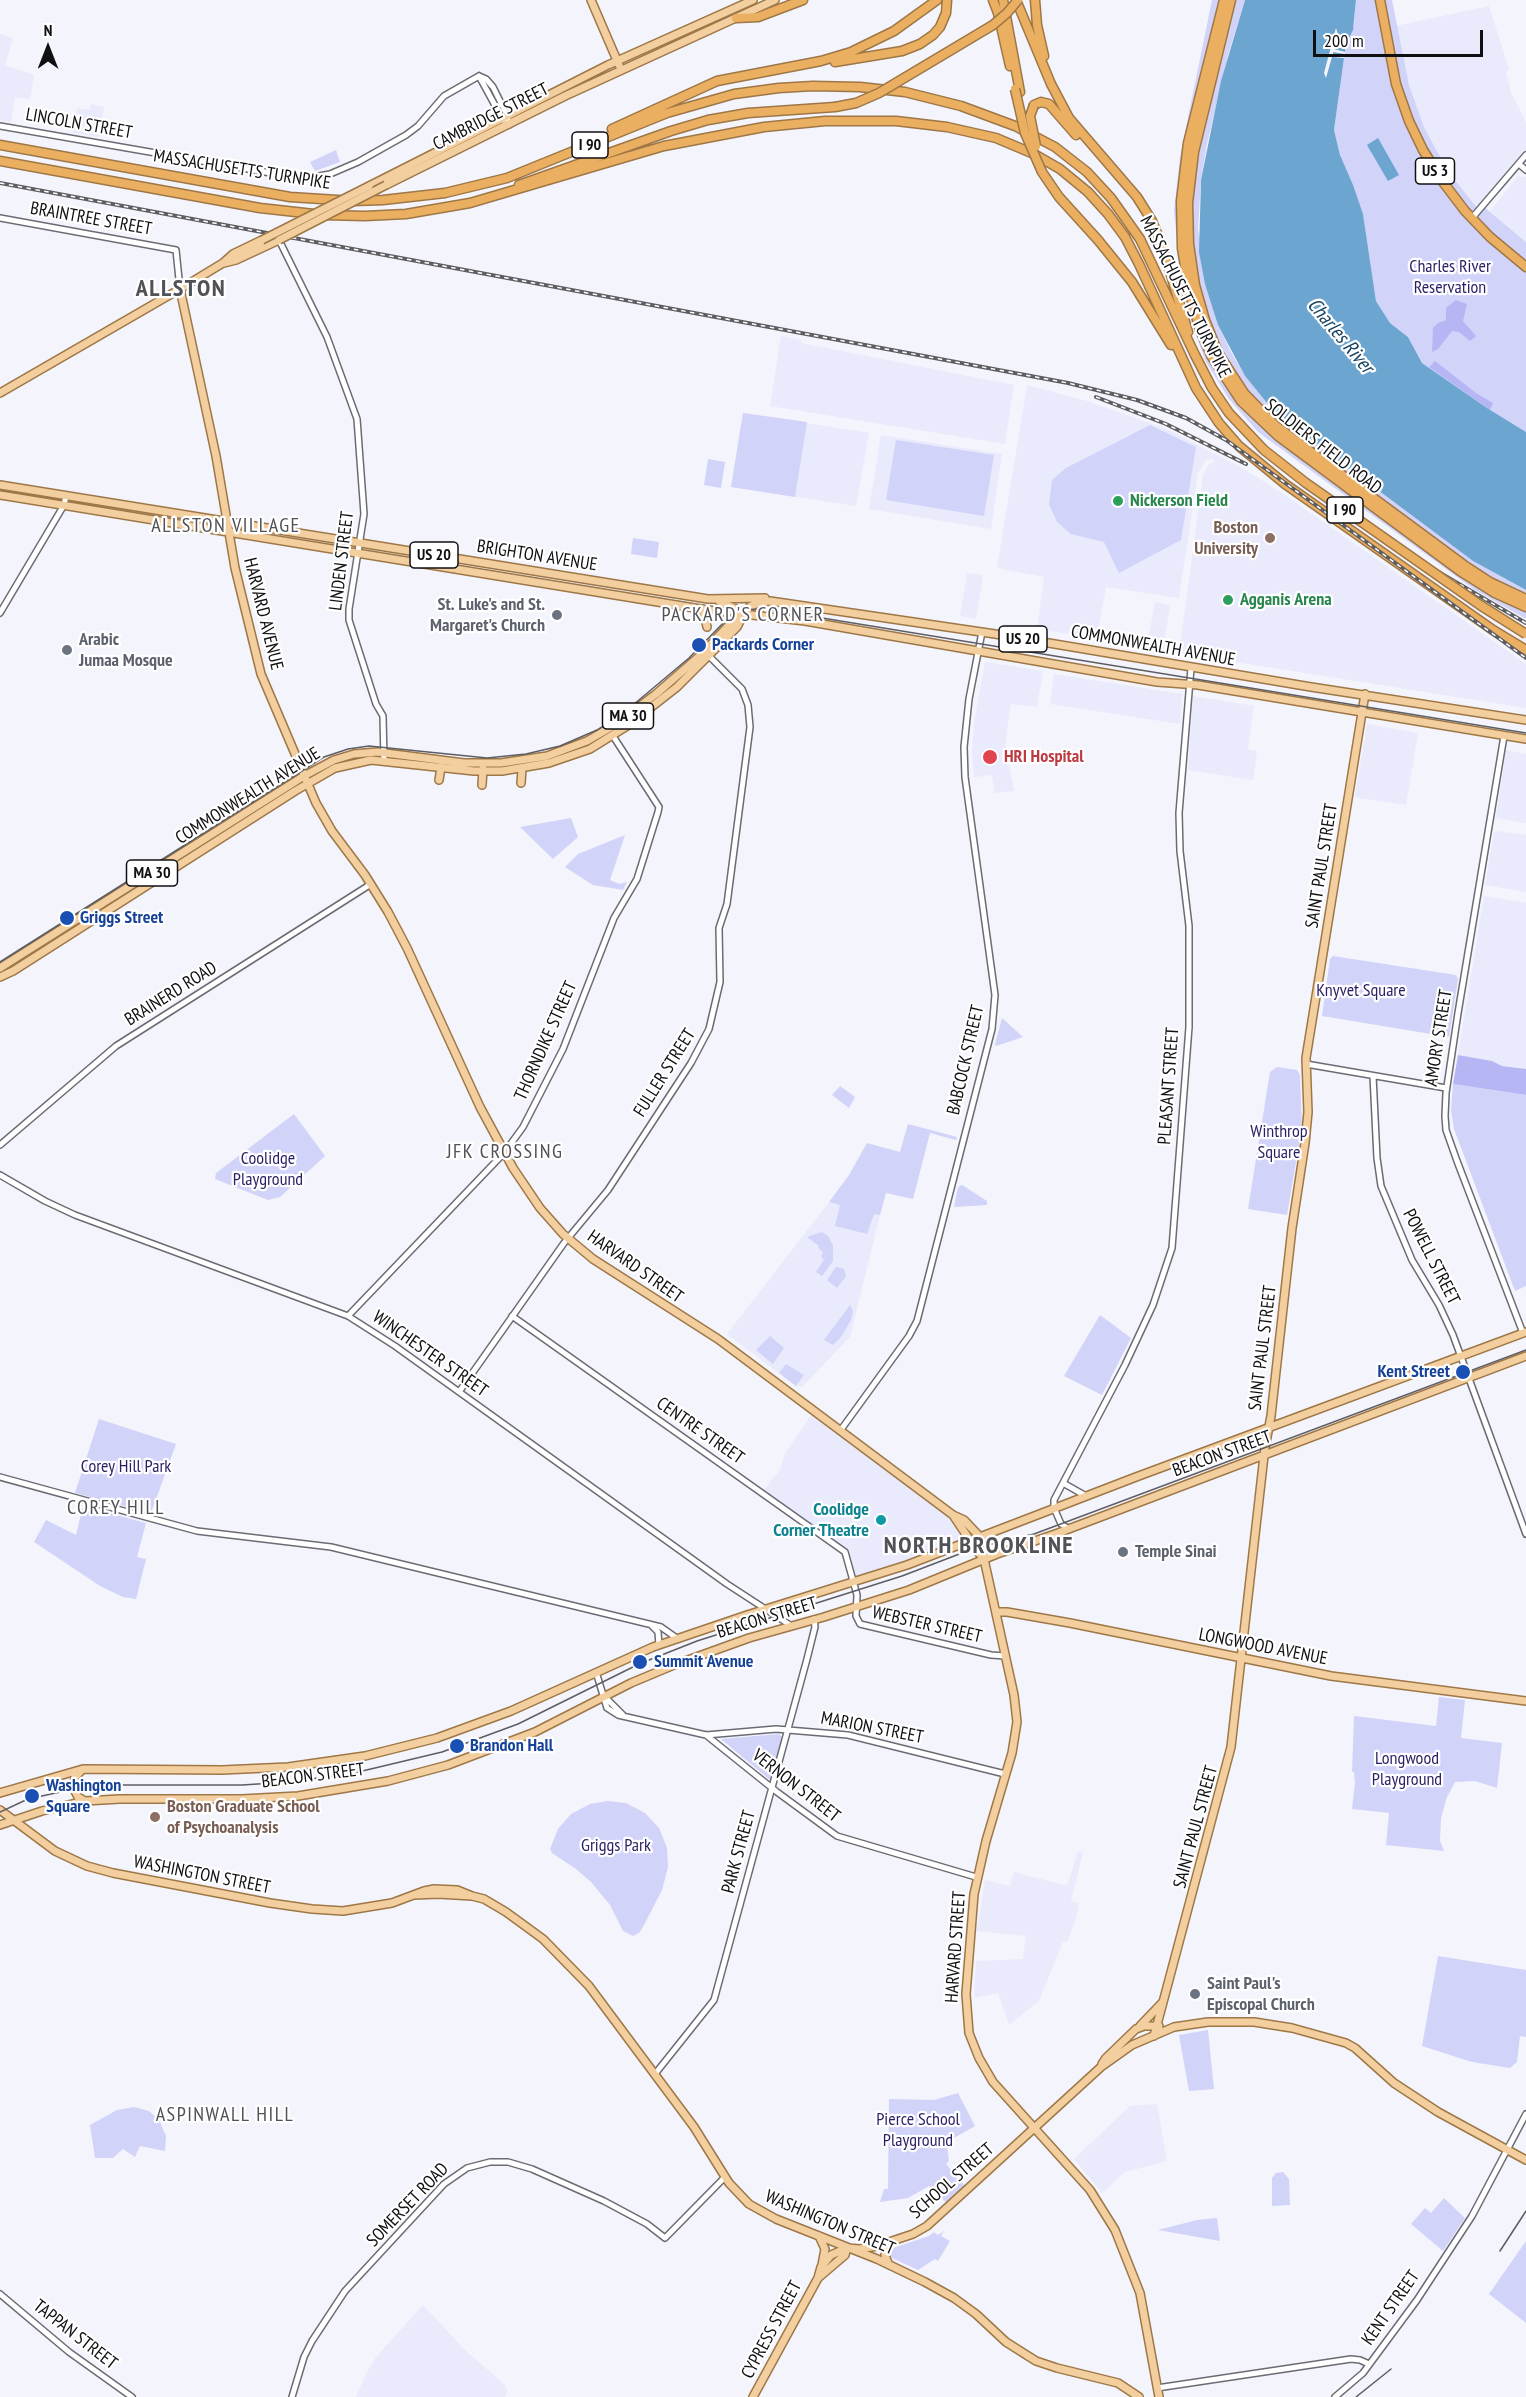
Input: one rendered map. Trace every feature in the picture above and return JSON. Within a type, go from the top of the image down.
[{"type":"highway","points":[[736,18],[758,17],[802,0]]},
{"type":"highway","points":[[787,68],[828,59],[861,48],[899,28],[937,0]]},
{"type":"highway","points":[[536,168],[558,153],[708,84],[738,75],[906,50],[933,36],[946,13],[947,0]]},
{"type":"highway","points":[[993,0],[1029,142],[1047,180],[1132,282],[1182,360]]},
{"type":"highway","points":[[1004,0],[1017,90]]},
{"type":"highway","points":[[441,209],[701,122],[748,113],[835,107],[861,102],[993,25],[1017,0],[1056,93],[1075,126],[1141,202],[1158,233],[1195,356]]},
{"type":"highway","points":[[1035,0],[1041,46],[1056,93]]},
{"type":"highway","name":"SOLDIERS FIELD ROAD","points":[[1224,0],[1188,143],[1181,201],[1182,248],[1189,290],[1197,319],[1212,357],[1241,401],[1286,443],[1460,572],[1495,593],[1526,607]]},
{"type":"highway","name":"SOLDIERS FIELD ROAD","points":[[1231,0],[1194,152],[1188,213],[1190,254],[1195,285],[1204,320],[1218,353],[1244,393],[1276,426],[1464,566],[1490,582],[1526,599]]},
{"type":"highway","points":[[1222,36],[1237,0]]},
{"type":"highway","name":"US 3","points":[[1380,0],[1396,81],[1409,121],[1435,171],[1472,218],[1525,267]]},
{"type":"highway","name":"MASSACHUSETTS TURNPIKE","points":[[0,146],[270,194],[342,201],[393,200],[445,193],[485,184],[536,168],[656,117],[711,99],[791,87],[871,87],[916,94],[961,105],[1004,121],[1040,138],[1074,160],[1118,206],[1135,231],[1212,388],[1229,413],[1250,436],[1273,457],[1480,605],[1526,634]]},
{"type":"highway","points":[[1098,240],[1088,223],[1056,186],[1044,166],[1032,132],[1030,114],[1035,105],[1043,102],[1053,107],[1076,135],[1100,155]]},
{"type":"highway","name":"MASSACHUSETTS TURNPIKE","points":[[0,161],[260,208],[365,216],[441,209],[507,194],[624,157],[704,137],[805,123],[886,121],[937,125],[996,138],[1034,154],[1060,170],[1088,192],[1108,214],[1125,237],[1142,270],[1196,388],[1213,415],[1232,438],[1255,460],[1476,619],[1526,650]]},
{"type":"main road","points":[[591,0],[621,70]]},
{"type":"main road","name":"CAMBRIDGE STREET","points":[[0,393],[180,289],[223,263],[233,254],[617,61],[753,0]]},
{"type":"main road","name":"CAMBRIDGE STREET","points":[[223,263],[236,260],[278,242],[386,185],[621,70],[775,0]]},
{"type":"main road","name":"HARVARD AVENUE","points":[[180,289],[184,319],[216,456],[227,533],[256,657],[304,776],[326,822],[371,884],[390,918]]},
{"type":"main road","name":"BRIGHTON AVENUE","points":[[0,485],[716,600],[759,598],[785,603]]},
{"type":"main road","name":"BRIGHTON AVENUE","points":[[0,495],[703,609],[744,613]]},
{"type":"main road","points":[[716,600],[744,613]]},
{"type":"main road","name":"COMMONWEALTH AVENUE","points":[[0,968],[304,776],[340,758],[361,753],[384,752],[483,768],[537,758],[596,737],[631,714],[672,681],[731,623],[751,606],[761,602],[785,603],[982,632],[1191,668],[1526,720]]},
{"type":"main road","points":[[703,609],[707,627]]},
{"type":"main road","name":"COMMONWEALTH AVENUE","points":[[744,613],[979,650],[1157,682],[1526,739]]},
{"type":"main road","name":"COMMONWEALTH AVENUE","points":[[0,977],[13,971],[307,783],[335,768],[348,764],[384,761],[441,767],[522,769],[570,757],[613,736],[661,700],[710,657],[737,627],[744,613]]},
{"type":"main road","name":"SAINT PAUL STREET","points":[[1154,2036],[1228,1762],[1292,1228],[1305,1143],[1308,1112],[1306,1064],[1365,694]]},
{"type":"main road","points":[[439,780],[441,767]]},
{"type":"main road","points":[[482,785],[483,768]]},
{"type":"main road","points":[[521,783],[522,769]]},
{"type":"main road","name":"HARVARD STREET","points":[[390,918],[504,1153],[540,1208],[568,1238],[612,1274],[718,1339],[953,1515],[964,1520],[980,1537],[997,1612],[1017,1722],[1012,1753],[976,1877],[971,1910],[966,1994],[969,2033],[979,2058],[993,2082],[1090,2190],[1116,2232],[1140,2293],[1159,2397]]},
{"type":"main road","name":"BEACON STREET","points":[[0,1794],[83,1769],[254,1770],[306,1766],[418,1744],[488,1720],[658,1645],[854,1583],[1525,1333]]},
{"type":"main road","name":"BEACON STREET","points":[[0,1825],[52,1808],[85,1801],[120,1798],[271,1798],[378,1783],[429,1771],[489,1751],[544,1728],[671,1665],[790,1625],[857,1607],[914,1588],[984,1558],[1069,1529],[1526,1356]]},
{"type":"main road","name":"HARVARD STREET","points":[[953,1515],[984,1558]]},
{"type":"main road","name":"LONGWOOD AVENUE","points":[[997,1612],[1018,1614],[1331,1676],[1526,1701]]},
{"type":"main road","points":[[83,1769],[75,1777],[74,1783],[76,1795],[85,1801]]},
{"type":"main road","name":"WASHINGTON STREET","points":[[0,1810],[47,1846],[70,1859],[102,1871],[147,1880],[327,1911],[375,1907],[427,1890],[457,1890],[484,1899],[543,1939],[592,1988],[694,2127],[738,2195],[759,2211],[890,2265],[954,2298],[976,2314],[1006,2342],[1036,2361],[1113,2381],[1139,2397]]},
{"type":"main road","points":[[1101,2067],[1106,2058],[1163,2002]]},
{"type":"main road","points":[[1139,2027],[1174,2027],[1208,2022],[1254,2022],[1292,2028],[1346,2043],[1355,2048],[1394,2083],[1424,2103],[1459,2125],[1526,2160]]},
{"type":"main road","points":[[1101,2067],[1127,2049],[1174,2027]]},
{"type":"main road","name":"SCHOOL STREET","points":[[847,2248],[864,2248],[888,2242],[913,2234],[933,2222],[1101,2067]]},
{"type":"main road","points":[[819,2236],[825,2248],[822,2265]]},
{"type":"main road","points":[[888,2242],[885,2256],[890,2265]]},
{"type":"main road","points":[[822,2265],[836,2251],[847,2248]]},
{"type":"main road","name":"CYPRESS STREET","points":[[818,2278],[845,2255],[847,2248]]},
{"type":"main road","name":"CYPRESS STREET","points":[[753,2397],[818,2278],[822,2265]]},
{"type":"street","name":"LINCOLN STREET","points":[[0,126],[288,176],[316,177],[330,174],[358,162],[408,134],[444,96],[479,76],[492,85],[509,125]]},
{"type":"street","points":[[1472,218],[1526,155]]},
{"type":"street","points":[[1519,164],[1526,170]]},
{"type":"street","name":"BRAINTREE STREET","points":[[0,218],[176,250],[180,289]]},
{"type":"street","name":"LINDEN STREET","points":[[278,242],[336,361],[357,419],[364,508],[349,620],[376,704],[383,716],[384,752]]},
{"type":"street","points":[[0,614],[64,505],[66,496]]},
{"type":"street","name":"BABCOCK STREET","points":[[840,1431],[909,1336],[917,1321],[992,1029],[995,995],[967,787],[964,747],[969,699],[982,632]]},
{"type":"street","name":"FULLER STREET","points":[[459,1392],[568,1238],[608,1190],[704,1041],[716,1008],[721,962],[719,928],[727,904],[749,744],[749,711],[739,685],[710,657]]},
{"type":"street","name":"PLEASANT STREET","points":[[1054,1508],[1054,1499],[1153,1305],[1172,1248],[1189,1027],[1189,926],[1180,851],[1179,813],[1191,668]]},
{"type":"street","name":"THORNDIKE STREET","points":[[348,1316],[504,1153],[523,1127],[563,1049],[614,918],[637,879],[655,828],[659,807],[613,736]]},
{"type":"street","name":"AMORY STREET","points":[[1504,736],[1444,1104],[1446,1130],[1525,1333]]},
{"type":"street","points":[[384,752],[384,761]]},
{"type":"street","name":"BRAINERD ROAD","points":[[0,1145],[116,1046],[371,884]]},
{"type":"street","points":[[1306,1064],[1446,1088]]},
{"type":"street","name":"POWELL STREET","points":[[1373,1076],[1377,1158],[1381,1186],[1412,1260],[1439,1305],[1468,1377]]},
{"type":"street","name":"WINCHESTER STREET","points":[[0,1175],[75,1215],[348,1316],[395,1346],[790,1625]]},
{"type":"street","name":"CENTRE STREET","points":[[512,1316],[844,1552],[854,1583],[857,1607]]},
{"type":"street","points":[[1468,1377],[1526,1533]]},
{"type":"street","points":[[0,1477],[197,1531],[330,1547],[664,1629],[678,1639]]},
{"type":"street","points":[[1063,1483],[1086,1496]]},
{"type":"street","points":[[1054,1508],[1061,1524],[1069,1529]]},
{"type":"street","name":"WEBSTER STREET","points":[[857,1607],[856,1617],[860,1624],[991,1655],[1005,1656]]},
{"type":"street","name":"PARK STREET","points":[[655,2074],[714,2000],[815,1630],[814,1619]]},
{"type":"street","points":[[650,1626],[658,1632],[658,1645]]},
{"type":"street","name":"MARION STREET","points":[[596,1672],[609,1711],[625,1716],[706,1735],[788,1730],[859,1737],[1005,1774]]},
{"type":"street","name":"VERNON STREET","points":[[706,1735],[837,1836],[976,1877]]},
{"type":"street","name":"KENT STREET","points":[[1157,2388],[1351,2359],[1370,2364],[1457,2239],[1526,2114]]},
{"type":"street","name":"SOMERSET ROAD","points":[[292,2397],[304,2357],[312,2341],[345,2291],[444,2184],[467,2168],[481,2163],[507,2162],[532,2169],[604,2201],[647,2224],[664,2238],[725,2177]]},
{"type":"street","name":"TAPPAN STREET","points":[[0,2294],[69,2352],[132,2397]]},
{"type":"street","points":[[1335,2397],[1359,2377],[1370,2364]]},
{"type":"shaded area","points":[[1489,6],[1509,69],[1506,72],[1511,93],[1526,122],[1526,155],[1480,210],[1449,172],[1424,127],[1409,85],[1396,26]]},
{"type":"shaded area","points":[[0,34],[13,38],[5,65],[34,75],[30,99],[15,97],[11,122],[0,120]]},
{"type":"shaded area","points":[[91,104],[104,107],[99,137],[73,133],[77,108],[90,110]]},
{"type":"shaded area","points":[[1518,176],[1526,177],[1526,242],[1490,211]]},
{"type":"shaded area","points":[[1456,300],[1467,304],[1463,321],[1476,336],[1470,341],[1459,332],[1452,331],[1438,349],[1432,352],[1433,328],[1446,320],[1446,308]]},
{"type":"shaded area","points":[[781,336],[801,340],[801,343],[1014,385],[1005,444],[770,406]]},
{"type":"shaded area","points":[[1435,361],[1476,393],[1493,403],[1490,410],[1429,367]]},
{"type":"shaded area","points":[[1027,385],[1087,401],[1169,430],[1242,468],[1282,493],[1526,664],[1526,708],[1179,653],[1203,475],[1209,464],[1214,463],[1214,459],[1206,460],[1198,473],[1179,598],[1106,587],[1097,638],[1037,629],[1044,577],[997,568]]},
{"type":"shaded area","points":[[743,413],[869,433],[856,506],[731,487]]},
{"type":"shaded area","points":[[881,435],[1002,454],[991,529],[869,509]]},
{"type":"shaded area","points":[[967,573],[983,575],[976,619],[960,616]]},
{"type":"shaded area","name":"Boston University","points":[[1155,602],[1170,605],[1163,650],[1151,648],[1153,636],[1149,635]]},
{"type":"shaded area","points":[[985,662],[1043,671],[1037,707],[1011,704],[1005,745],[1014,791],[995,793],[992,775],[974,777],[972,752],[974,723]]},
{"type":"shaded area","points":[[1054,674],[1182,694],[1180,724],[1050,704]]},
{"type":"shaded area","points":[[1193,696],[1254,706],[1248,749],[1257,751],[1253,780],[1188,770]]},
{"type":"shaded area","points":[[1367,724],[1418,733],[1406,805],[1358,798],[1355,795]]},
{"type":"shaded area","points":[[1506,750],[1526,754],[1526,823],[1496,818]]},
{"type":"shaded area","points":[[1494,832],[1526,835],[1526,892],[1485,885]]},
{"type":"shaded area","points":[[1484,896],[1526,903],[1526,1069],[1502,1066],[1492,1061],[1458,1055]]},
{"type":"shaded area","points":[[1458,1055],[1492,1061],[1502,1066],[1526,1069],[1526,1095],[1453,1084]]},
{"type":"shaded area","points":[[829,1202],[880,1215],[850,1337],[802,1387],[796,1386],[727,1334]]},
{"type":"shaded area","points":[[816,1412],[953,1515],[971,1540],[854,1583],[844,1552],[761,1493],[780,1470],[785,1453]]},
{"type":"shaded area","points":[[1078,1851],[1083,1852],[1071,1901],[1079,1903],[1076,1919],[1067,1942],[1063,1942],[1039,2001],[1009,2025],[998,1993],[974,1998],[976,1961],[1023,1959],[1026,1936],[977,1931],[985,1880],[1010,1886],[1014,1872],[1064,1885],[1068,1884]]},
{"type":"shaded area","points":[[1157,2104],[1167,2161],[1125,2172],[1102,2193],[1074,2159],[1130,2106]]},
{"type":"shaded area","points":[[423,2305],[465,2350],[505,2385],[508,2391],[505,2397],[356,2397],[376,2357]]},
{"type":"green space","points":[[1212,0],[1245,0],[1228,55],[1207,144],[1201,180],[1198,229],[1218,325],[1231,352],[1245,376],[1276,414],[1473,561],[1526,590],[1526,619],[1475,590],[1258,432],[1229,399],[1206,362],[1191,322],[1181,284],[1174,211],[1180,157]]},
{"type":"green space","name":"Charles River Reservation","points":[[1356,0],[1392,0],[1409,85],[1424,127],[1438,153],[1455,180],[1479,210],[1483,206],[1526,242],[1526,432],[1422,363],[1408,337],[1390,323],[1376,301],[1363,214],[1340,155],[1334,130],[1346,44],[1354,24]]},
{"type":"green space","points":[[336,150],[340,162],[315,171],[310,162]]},
{"type":"green space","points":[[743,413],[807,422],[795,497],[731,487]]},
{"type":"green space","name":"Nickerson Field","points":[[1150,425],[1196,447],[1181,540],[1119,573],[1104,542],[1071,534],[1057,522],[1049,504],[1052,480],[1066,468]]},
{"type":"green space","points":[[896,440],[994,455],[984,516],[886,500]]},
{"type":"green space","points":[[708,459],[725,462],[721,488],[704,485]]},
{"type":"green space","points":[[633,538],[659,542],[657,558],[631,554]]},
{"type":"green space","points":[[571,818],[578,837],[553,859],[520,827]]},
{"type":"green space","points":[[625,835],[610,880],[619,884],[627,882],[623,890],[593,885],[565,867],[578,854]]},
{"type":"green space","name":"Knyvet Square","points":[[1333,956],[1456,975],[1458,979],[1449,1037],[1322,1016],[1330,959]]},
{"type":"green space","points":[[1002,1018],[1023,1037],[996,1046],[995,1044]]},
{"type":"green space","name":"Winthrop Square","points":[[1277,1067],[1297,1070],[1300,1075],[1302,1127],[1287,1215],[1248,1209],[1270,1072]]},
{"type":"green space","points":[[1453,1084],[1526,1095],[1526,1286],[1515,1291],[1454,1129],[1451,1110]]},
{"type":"green space","points":[[840,1086],[855,1097],[849,1108],[832,1095]]},
{"type":"green space","name":"Coolidge Playground","points":[[294,1114],[325,1156],[280,1197],[268,1200],[215,1179],[216,1173]]},
{"type":"green space","points":[[908,1124],[957,1137],[956,1140],[930,1133],[913,1199],[886,1193],[880,1215],[874,1214],[867,1234],[835,1226],[840,1205],[829,1202],[849,1175],[867,1143],[900,1152]]},
{"type":"green space","points":[[962,1185],[987,1201],[987,1205],[954,1207],[958,1187]]},
{"type":"green space","points":[[822,1232],[829,1237],[833,1246],[833,1261],[822,1276],[816,1272],[824,1260],[821,1256],[823,1252],[807,1237]]},
{"type":"green space","points":[[836,1267],[844,1269],[846,1276],[837,1288],[827,1280]]},
{"type":"green space","points":[[850,1305],[853,1311],[851,1320],[841,1337],[833,1345],[824,1340]]},
{"type":"green space","points":[[1100,1315],[1131,1338],[1102,1395],[1064,1376]]},
{"type":"green space","points":[[770,1336],[784,1348],[773,1364],[756,1350]]},
{"type":"green space","points":[[786,1364],[804,1375],[796,1386],[779,1373]]},
{"type":"green space","name":"Corey Hill Park","points":[[99,1419],[176,1444],[151,1513],[75,1493]]},
{"type":"green space","name":"Corey Hill Park","points":[[83,1506],[146,1523],[137,1557],[146,1559],[136,1599],[123,1597],[100,1586],[34,1542],[46,1520],[76,1535]]},
{"type":"green space","name":"Longwood Playground","points":[[1439,1697],[1465,1700],[1461,1738],[1502,1743],[1497,1788],[1475,1781],[1455,1782],[1447,1797],[1441,1818],[1440,1841],[1444,1851],[1386,1845],[1389,1813],[1352,1809],[1355,1783],[1354,1772],[1352,1772],[1354,1716],[1436,1726]]},
{"type":"green space","points":[[779,1734],[782,1737],[770,1780],[721,1739]]},
{"type":"green space","name":"Griggs Park","points":[[608,1801],[626,1803],[645,1813],[659,1828],[667,1848],[668,1867],[662,1890],[639,1933],[633,1936],[623,1931],[610,1905],[591,1882],[552,1853],[550,1849],[558,1829],[571,1814],[590,1804]]},
{"type":"green space","points":[[1438,1956],[1526,1970],[1526,2037],[1520,2036],[1517,2062],[1510,2068],[1472,2062],[1422,2046]]},
{"type":"green space","points":[[1208,2030],[1214,2089],[1189,2091],[1179,2035]]},
{"type":"green space","name":"Pierce School Playground","points":[[958,2093],[975,2126],[945,2143],[949,2161],[946,2164],[965,2186],[947,2203],[929,2186],[908,2198],[880,2202],[884,2189],[888,2189],[889,2099],[934,2100]]},
{"type":"green space","points":[[134,2107],[149,2111],[159,2120],[166,2136],[165,2151],[140,2146],[135,2157],[123,2149],[113,2158],[95,2158],[90,2125],[117,2110]]},
{"type":"green space","points":[[1283,2172],[1289,2179],[1290,2205],[1272,2206],[1272,2178],[1276,2173]]},
{"type":"green space","points":[[1444,2198],[1465,2218],[1443,2251],[1411,2224],[1425,2208],[1431,2213]]},
{"type":"green space","points":[[1217,2218],[1220,2241],[1158,2230],[1197,2220]]},
{"type":"green space","points":[[944,2231],[941,2236],[950,2241],[938,2261],[935,2259],[918,2270],[892,2258],[890,2252],[893,2248],[929,2236],[934,2232],[938,2235]]},
{"type":"green space","points":[[1526,2241],[1526,2323],[1489,2294]]},
{"type":"water","name":"Charles River","points":[[1245,0],[1356,0],[1353,30],[1346,44],[1334,130],[1340,155],[1363,214],[1376,301],[1390,323],[1408,337],[1422,363],[1526,432],[1526,590],[1473,561],[1276,414],[1245,376],[1218,325],[1205,284],[1199,252],[1201,180],[1221,81]]},
{"type":"water","points":[[1378,138],[1399,175],[1388,181],[1367,145]]},
{"type":"pier","points":[[1336,28],[1338,35],[1348,37],[1347,40],[1337,39],[1336,41],[1346,45],[1336,43],[1335,45],[1346,49],[1335,47],[1334,49],[1345,52],[1345,54],[1333,52],[1333,54],[1345,56],[1344,58],[1332,57],[1326,78],[1324,73]]},
{"type":"tram line","points":[[0,962],[324,757],[348,749],[369,746],[487,758],[526,754],[560,746],[597,730],[627,710],[689,658],[731,615],[744,609],[810,616],[1526,733]]},
{"type":"tram line","points":[[0,1812],[28,1799],[74,1789],[111,1785],[242,1785],[289,1782],[354,1773],[442,1752],[518,1724],[639,1664],[697,1641],[902,1576],[975,1548],[1034,1534],[1526,1350]]},
{"type":"tram line","points":[[1500,2251],[1526,2211]]},
{"type":"tram line","points":[[1356,2397],[1391,2369]]},
{"type":"railway","points":[[0,183],[1068,383],[1137,400],[1186,418],[1226,440],[1526,658]]},
{"type":"railway","points":[[1096,397],[1166,424],[1246,464]]},
{"type":"railway","points":[[1287,471],[1394,546],[1526,623]]},
{"type":"place","name":"Nickerson Field","points":[[1118,501]]},
{"type":"place","name":"Boston University","points":[[1270,538]]},
{"type":"place","name":"Agganis Arena","points":[[1228,600]]},
{"type":"place","name":"St. Luke's and St. Margaret's Church","points":[[557,615]]},
{"type":"place","name":"Packards Corner","points":[[699,645]]},
{"type":"place","name":"Arabic Jumaa Mosque","points":[[67,650]]},
{"type":"place","name":"HRI Hospital","points":[[990,757]]},
{"type":"place","name":"Griggs Street","points":[[67,918]]},
{"type":"place","name":"Kent Street","points":[[1463,1372]]},
{"type":"place","name":"Coolidge Corner Theatre","points":[[881,1520]]},
{"type":"place","name":"Temple Sinai","points":[[1123,1552]]},
{"type":"place","name":"Summit Avenue","points":[[640,1662]]},
{"type":"place","name":"Brandon Hall","points":[[457,1746]]},
{"type":"place","name":"Washington Square","points":[[32,1796]]},
{"type":"place","name":"Boston Graduate School of Psychoanalysis","points":[[155,1817]]},
{"type":"place","name":"Saint Paul's Episcopal Church","points":[[1195,1994]]},
{"type":"district","name":"ALLSTON","points":[[181,289]]},
{"type":"district","name":"ALLSTON VILLAGE","points":[[226,526]]},
{"type":"district","name":"PACKARD'S CORNER","points":[[743,615]]},
{"type":"district","name":"JFK CROSSING","points":[[505,1152]]},
{"type":"district","name":"COREY HILL","points":[[116,1508]]},
{"type":"district","name":"NORTH BROOKLINE","points":[[979,1546]]},
{"type":"district","name":"ASPINWALL HILL","points":[[225,2115]]}]
